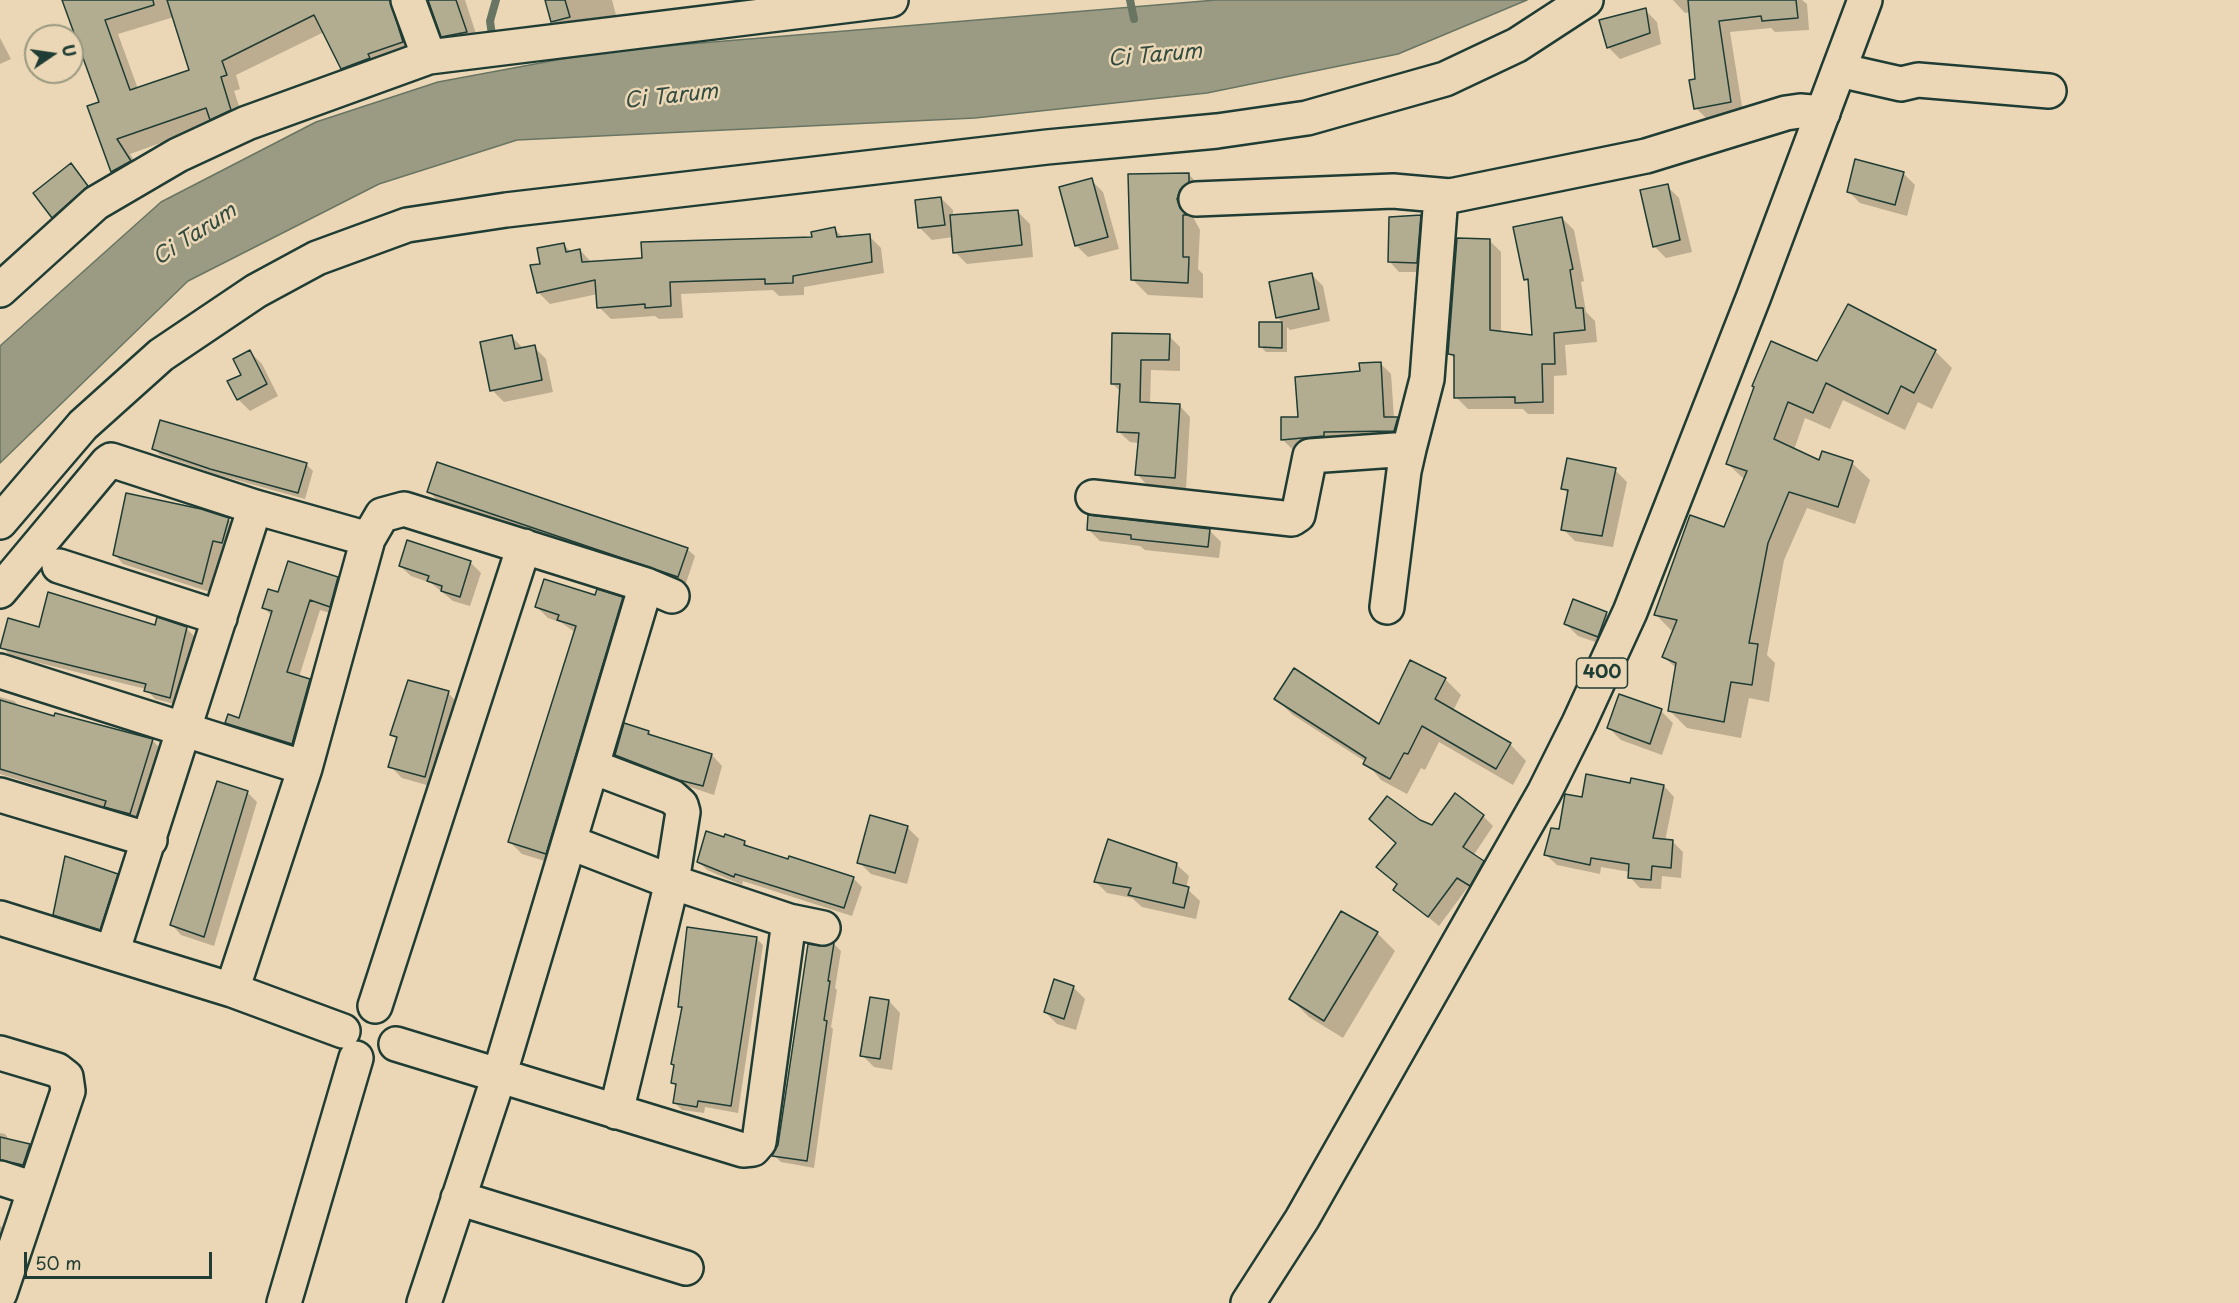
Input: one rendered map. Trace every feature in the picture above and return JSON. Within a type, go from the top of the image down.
[{"type":"street","points":[[408,0],[429,57]]},
{"type":"street","points":[[0,290],[96,202],[178,155],[247,123],[429,57],[890,0]]},
{"type":"street","points":[[0,522],[83,425],[161,355],[256,291],[317,258],[408,225],[506,210],[1047,147],[1217,131],[1308,118],[1445,79],[1516,45],[1586,0]]},
{"type":"street","name":"400","points":[[1248,1303],[1302,1219],[1538,803],[1579,723],[1634,601],[1865,0]]},
{"type":"street","points":[[1839,70],[1901,84],[1918,80],[2049,91]]},
{"type":"street","points":[[1196,199],[1393,191],[1441,196],[1465,194],[1646,156],[1786,113],[1800,111],[1823,113]]},
{"type":"street","points":[[1387,607],[1404,471],[1426,379],[1441,196]]},
{"type":"street","points":[[1093,497],[1292,519],[1298,515],[1310,456],[1409,449]]},
{"type":"street","points":[[0,591],[106,463],[111,460],[255,507],[368,539]]},
{"type":"street","points":[[112,953],[255,507]]},
{"type":"street","points":[[232,990],[305,768],[368,539],[382,515],[404,509],[659,590],[592,767],[499,1076],[424,1303]]},
{"type":"street","points":[[375,1006],[524,546]]},
{"type":"street","points":[[59,566],[220,618]]},
{"type":"street","points":[[0,671],[305,768]]},
{"type":"street","points":[[592,767],[672,797],[681,805],[683,812],[672,882],[616,1112]]},
{"type":"street","points":[[0,795],[150,840]]},
{"type":"street","points":[[568,842],[672,882],[789,921],[823,928]]},
{"type":"street","points":[[0,918],[232,990],[350,1045],[365,1061],[384,1058],[396,1044],[397,1024],[392,1016],[375,1006],[357,1009],[349,1015],[350,1045],[284,1303]]},
{"type":"street","points":[[396,1044],[743,1150],[753,1149],[759,1142],[789,921]]},
{"type":"street","points":[[0,1053],[57,1071],[66,1077],[68,1091],[0,1293]]},
{"type":"street","points":[[0,1178],[34,1189]]},
{"type":"street","points":[[458,1198],[686,1268]]},
{"type":"street","points":[[0,1298],[18,1303]]},
{"type":"water","name":"Ci Tarum","points":[[1216,0],[1527,0],[1398,54],[1207,93],[975,118],[517,140],[379,184],[188,281],[0,463],[0,346],[161,202],[316,122],[438,82],[605,51]]},
{"type":"building","points":[[62,0],[153,0],[154,5],[105,20],[130,90],[189,70],[167,0],[390,0],[403,42],[368,54],[370,58],[341,69],[314,15],[222,61],[227,75],[221,77],[231,110],[210,120],[206,108],[117,139],[131,161],[111,172],[87,106],[99,102],[84,61],[84,24],[71,24]]},
{"type":"building","points":[[428,0],[456,0],[467,32],[441,37]]},
{"type":"building","points":[[545,0],[565,0],[570,17],[551,22]]},
{"type":"building","points":[[1688,0],[1796,0],[1798,18],[1762,21],[1761,16],[1719,21],[1731,102],[1694,109],[1689,80],[1695,79]]},
{"type":"building","points":[[1646,8],[1650,33],[1607,48],[1599,20]]},
{"type":"building","points":[[1855,159],[1904,172],[1895,205],[1847,192]]},
{"type":"building","points":[[71,163],[88,186],[52,218],[33,193]]},
{"type":"building","points":[[1189,173],[1189,182],[1180,190],[1177,199],[1180,208],[1187,215],[1183,215],[1183,257],[1189,257],[1188,283],[1131,280],[1128,174]]},
{"type":"building","points":[[1092,178],[1108,237],[1075,246],[1059,187]]},
{"type":"building","points":[[1668,184],[1680,240],[1653,247],[1640,190]]},
{"type":"building","points":[[941,197],[945,225],[918,228],[915,200]]},
{"type":"building","points":[[1018,210],[1022,245],[953,253],[950,215]]},
{"type":"building","points":[[1421,215],[1417,263],[1388,262],[1389,217]]},
{"type":"building","points":[[1562,217],[1573,269],[1570,270],[1576,308],[1583,308],[1585,330],[1554,333],[1555,364],[1542,364],[1543,402],[1515,403],[1515,397],[1454,398],[1454,355],[1448,354],[1457,238],[1490,239],[1490,330],[1532,335],[1528,279],[1524,280],[1513,227]]},
{"type":"building","points":[[835,227],[837,237],[870,234],[872,262],[793,276],[793,283],[765,284],[765,279],[670,282],[671,306],[645,308],[645,304],[597,308],[595,280],[537,293],[530,265],[540,264],[537,248],[564,243],[566,252],[580,249],[582,262],[642,258],[641,242],[812,237],[811,232]]},
{"type":"building","points":[[1312,273],[1319,309],[1276,318],[1269,282]]},
{"type":"building","points":[[1848,304],[1936,350],[1914,393],[1901,386],[1888,414],[1826,383],[1813,413],[1788,402],[1774,439],[1819,460],[1822,451],[1853,461],[1838,507],[1789,492],[1768,543],[1749,643],[1758,644],[1752,685],[1731,682],[1724,722],[1668,711],[1676,663],[1662,657],[1677,620],[1654,615],[1690,515],[1724,527],[1747,471],[1726,464],[1754,387],[1752,386],[1771,341],[1817,361]]},
{"type":"building","points":[[1259,322],[1282,322],[1282,348],[1259,347]]},
{"type":"building","points":[[1112,333],[1170,334],[1169,360],[1141,360],[1140,402],[1180,404],[1175,478],[1135,475],[1139,433],[1117,432],[1120,384],[1111,384]]},
{"type":"building","points":[[512,335],[515,349],[535,345],[542,380],[490,391],[480,342]]},
{"type":"building","points":[[250,350],[267,384],[237,400],[227,381],[241,375],[233,359]]},
{"type":"building","points":[[1381,362],[1384,417],[1398,417],[1394,431],[1324,432],[1324,436],[1281,440],[1281,417],[1298,417],[1295,377],[1360,371],[1359,363]]},
{"type":"building","points":[[160,420],[307,463],[298,493],[210,469],[152,449]]},
{"type":"building","points":[[1567,458],[1616,468],[1602,536],[1561,530],[1568,490],[1561,489]]},
{"type":"building","points":[[437,462],[688,548],[678,577],[427,492]]},
{"type":"building","points":[[126,493],[201,509],[229,518],[222,543],[213,541],[202,584],[113,555]]},
{"type":"building","points":[[1088,515],[1210,529],[1208,547],[1131,539],[1131,535],[1087,530]]},
{"type":"building","points":[[407,540],[471,561],[460,597],[441,591],[442,586],[427,581],[429,576],[399,566]]},
{"type":"building","points":[[288,561],[338,577],[330,607],[310,600],[287,672],[310,679],[292,744],[225,723],[228,714],[239,718],[272,611],[262,608],[268,589],[278,592]]},
{"type":"building","points":[[544,579],[595,595],[597,589],[623,597],[546,854],[508,842],[576,626],[557,620],[559,615],[535,607]]},
{"type":"building","points":[[48,592],[155,625],[157,617],[187,627],[170,698],[144,691],[146,684],[0,648],[8,618],[39,627]]},
{"type":"building","points":[[1573,599],[1607,612],[1598,637],[1564,624]]},
{"type":"building","points":[[1410,660],[1446,678],[1435,699],[1511,743],[1496,769],[1422,726],[1408,754],[1404,753],[1390,779],[1363,764],[1366,758],[1274,699],[1294,668],[1379,724]]},
{"type":"building","points":[[408,680],[449,691],[425,777],[388,767],[397,737],[390,735]]},
{"type":"building","points":[[1619,694],[1662,709],[1650,744],[1607,728]]},
{"type":"building","points":[[0,700],[54,716],[55,713],[153,739],[130,814],[104,807],[106,801],[0,769]]},
{"type":"building","points":[[624,723],[649,731],[648,734],[712,754],[703,786],[679,780],[615,755]]},
{"type":"building","points":[[1586,774],[1630,783],[1631,778],[1664,785],[1653,838],[1673,840],[1671,868],[1652,866],[1651,880],[1628,878],[1629,864],[1591,858],[1590,865],[1544,855],[1551,828],[1559,829],[1565,794],[1582,797]]},
{"type":"building","points":[[217,781],[248,791],[204,937],[170,925]]},
{"type":"building","points":[[1455,793],[1484,815],[1463,847],[1484,861],[1470,886],[1457,878],[1428,917],[1393,890],[1397,884],[1376,867],[1396,843],[1369,819],[1387,796],[1420,820],[1432,825]]},
{"type":"building","points":[[870,815],[908,826],[895,873],[857,863]]},
{"type":"building","points":[[706,831],[724,837],[725,834],[745,841],[744,845],[788,859],[789,856],[854,877],[844,908],[735,874],[734,877],[697,862]]},
{"type":"building","points":[[1108,839],[1177,863],[1173,883],[1189,887],[1184,908],[1128,895],[1131,888],[1094,882]]},
{"type":"building","points":[[65,856],[118,874],[100,930],[53,915]]},
{"type":"building","points":[[1341,911],[1378,932],[1324,1021],[1289,999]]},
{"type":"building","points":[[687,927],[757,937],[731,1106],[698,1101],[697,1107],[673,1103],[676,1084],[671,1083],[674,1065],[671,1064],[682,1007],[678,1007]]},
{"type":"building","points":[[834,943],[824,1020],[827,1021],[807,1161],[772,1156],[778,1145],[808,944],[820,946]]},
{"type":"building","points":[[1054,979],[1074,986],[1064,1019],[1044,1012]]},
{"type":"building","points":[[870,997],[889,1000],[880,1059],[860,1056]]},
{"type":"building","points":[[0,1137],[30,1144],[23,1165],[0,1160]]},
{"type":"waterway","points":[[493,42],[490,21],[496,0]]},
{"type":"waterway","points":[[1130,0],[1134,19]]}]
